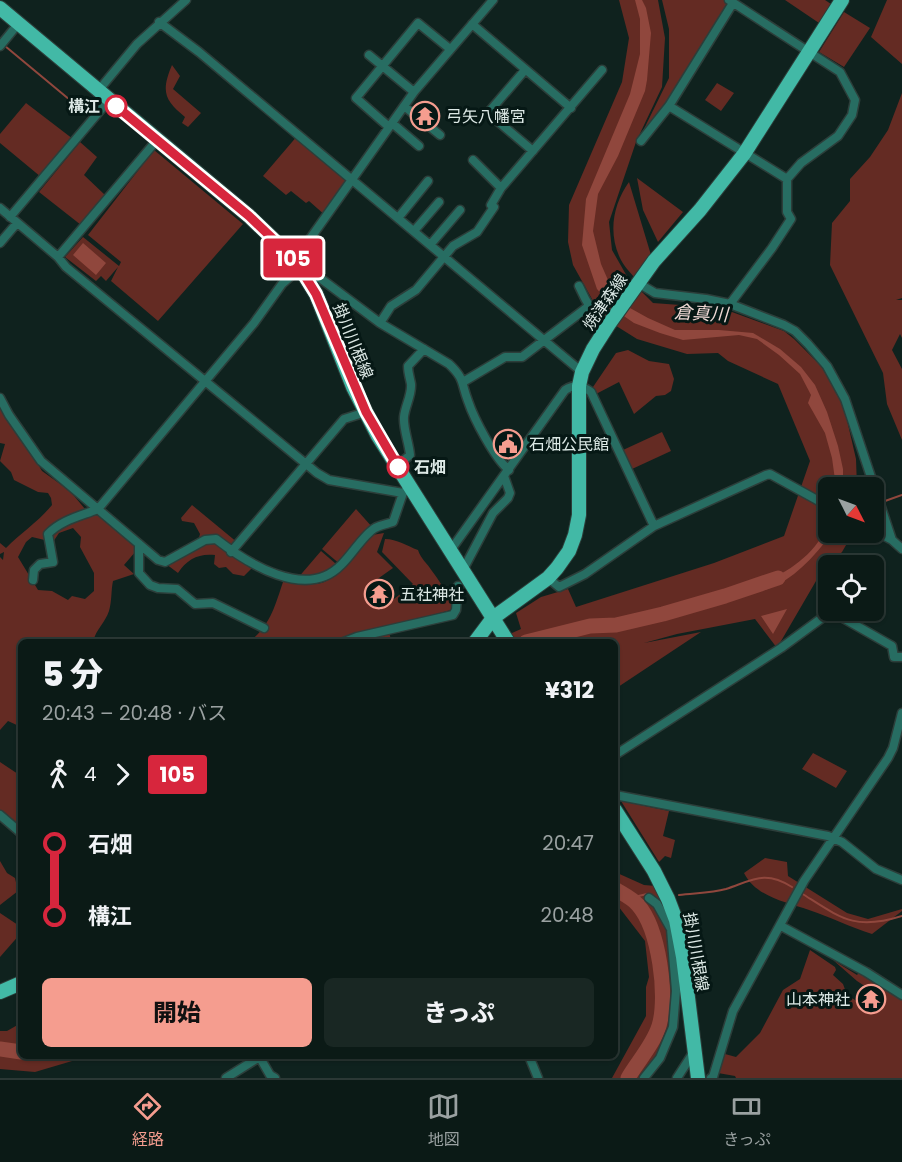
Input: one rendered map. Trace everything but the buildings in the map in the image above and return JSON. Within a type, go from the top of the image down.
[{"type":"main road","name":"焼津森線","points":[[477,639],[493,618],[548,578],[569,551],[579,515],[581,379],[593,349],[654,261],[700,210],[744,154],[842,0]]},
{"type":"main road","name":"掛川川根線","points":[[0,8],[249,216],[300,269],[316,294],[366,412],[397,465],[406,490],[463,570],[506,639]]},
{"type":"main road","name":"掛川川根線","points":[[618,815],[666,894],[676,920],[699,1078]]},
{"type":"main road","points":[[0,992],[18,984]]},
{"type":"street","points":[[33,580],[34,570],[40,564],[53,562],[48,534],[55,527],[98,509],[206,382],[282,284],[300,269],[352,180],[414,92],[493,0]]},
{"type":"street","points":[[0,243],[13,220],[137,44],[180,1]]},
{"type":"street","points":[[641,141],[669,106],[731,1],[840,72],[855,100],[852,115],[838,136],[801,163],[787,179],[787,212],[791,219],[730,304]]},
{"type":"street","points":[[159,22],[207,59],[546,340],[591,392],[654,526]]},
{"type":"street","points":[[419,146],[356,98],[418,22],[450,49]]},
{"type":"street","points":[[0,46],[18,24]]},
{"type":"street","points":[[472,24],[571,108]]},
{"type":"street","points":[[369,55],[414,92]]},
{"type":"street","points":[[525,70],[488,113],[533,151]]},
{"type":"street","points":[[380,323],[392,306],[416,290],[453,246],[477,232],[494,207],[491,205],[501,188],[602,70]]},
{"type":"street","points":[[404,106],[440,135]]},
{"type":"street","points":[[669,106],[787,179]]},
{"type":"street","points":[[58,257],[157,140]]},
{"type":"street","points":[[473,160],[501,188]]},
{"type":"street","points":[[398,218],[428,182]]},
{"type":"street","points":[[414,231],[439,202]]},
{"type":"street","points":[[0,208],[58,257],[66,267],[305,463],[329,480],[406,490],[393,522],[373,528],[339,567],[321,578],[285,578],[231,552],[216,539],[205,540],[165,562],[158,560],[41,461],[19,431],[0,398]]},
{"type":"street","points":[[430,245],[460,210]]},
{"type":"street","points":[[300,269],[320,278],[380,323],[449,364],[463,382],[467,400],[481,432],[507,473],[510,494],[506,502],[493,513],[463,570]]},
{"type":"street","points":[[579,286],[598,319],[608,326]]},
{"type":"street","points":[[635,287],[655,293],[730,304],[795,331],[827,366],[845,399],[892,540]]},
{"type":"street","points":[[463,382],[505,357],[522,357],[589,306]]},
{"type":"street","points":[[397,465],[410,455],[404,416],[409,403],[407,399],[411,386],[408,366],[424,349]]},
{"type":"street","points":[[450,551],[565,390],[581,379]]},
{"type":"street","points":[[231,552],[344,418],[366,412]]},
{"type":"street","points":[[548,578],[559,587],[585,574],[654,526],[766,475],[770,474],[818,501]]},
{"type":"street","points":[[472,520],[486,529]]},
{"type":"street","points":[[884,536],[902,549]]},
{"type":"street","points":[[139,544],[139,573],[150,585],[177,589],[195,604],[213,603],[264,628]]},
{"type":"street","points":[[352,639],[449,617],[456,610],[458,586]]},
{"type":"street","points":[[618,753],[771,654],[818,620]]},
{"type":"street","points":[[843,621],[892,646],[894,657],[902,657]]},
{"type":"street","points":[[711,1078],[733,1011],[804,881],[888,759],[902,713]]},
{"type":"street","points":[[618,796],[834,839],[864,857],[876,869],[902,880]]},
{"type":"street","points":[[0,815],[18,830]]},
{"type":"street","points":[[644,1078],[660,1058],[673,1027],[676,991],[671,929],[657,904],[649,898]]},
{"type":"street","points":[[781,926],[866,972],[902,995]]},
{"type":"street","points":[[677,1078],[695,1050]]},
{"type":"street","points":[[226,1078],[255,1059]]},
{"type":"street","points":[[262,1059],[274,1078]]},
{"type":"street","points":[[530,1059],[538,1078]]},
{"type":"shaded area","points":[[619,0],[658,0],[665,38],[662,87],[636,142],[609,222],[612,250],[628,278],[653,303],[721,308],[784,331],[794,339],[821,366],[833,383],[844,407],[856,459],[857,477],[818,477],[818,543],[847,543],[839,555],[818,555],[818,579],[777,648],[755,619],[677,634],[644,643],[701,632],[618,687],[618,639],[498,639],[521,629],[516,613],[541,597],[568,589],[576,607],[714,563],[784,536],[810,461],[778,384],[728,361],[718,353],[687,354],[637,339],[602,317],[573,265],[568,242],[569,205],[622,82],[629,38]]},
{"type":"shaded area","points":[[635,0],[642,0],[646,8],[651,33],[645,91],[618,156],[598,194],[593,231],[601,264],[611,287],[630,308],[675,330],[753,333],[780,349],[801,367],[815,385],[838,446],[843,477],[835,477],[825,433],[808,403],[811,395],[800,374],[779,355],[757,339],[739,335],[683,340],[660,333],[634,323],[615,310],[597,289],[582,245],[586,199],[630,94],[640,54],[640,19]]},
{"type":"shaded area","points":[[662,0],[724,0],[729,3],[661,112],[640,137],[669,78],[669,29]]},
{"type":"shaded area","points":[[785,0],[825,0],[831,4],[819,23]]},
{"type":"shaded area","points":[[887,0],[902,0],[902,64],[871,37]]},
{"type":"shaded area","points":[[844,12],[870,28],[844,67],[819,52]]},
{"type":"shaded area","points":[[172,65],[180,76],[173,89],[201,113],[188,127],[182,123],[185,117],[166,94],[166,82]]},
{"type":"shaded area","points":[[717,83],[734,93],[721,111],[705,100]]},
{"type":"shaded area","points":[[902,93],[902,298],[896,300],[902,300],[902,338],[900,334],[892,350],[902,369],[902,440],[887,404],[883,373],[830,265],[832,223],[850,201],[850,179],[870,157],[888,130]]},
{"type":"shaded area","points":[[26,103],[73,139],[41,177],[0,143],[0,134]]},
{"type":"shaded area","points":[[298,135],[352,180],[326,216],[309,201],[306,203],[291,191],[286,195],[263,176]]},
{"type":"shaded area","points":[[80,142],[97,157],[84,175],[105,195],[81,225],[39,192]]},
{"type":"shaded area","points":[[154,150],[243,224],[158,321],[111,281],[118,267],[106,281],[101,276],[96,281],[65,257],[83,237],[119,266],[121,262],[88,235]]},
{"type":"shaded area","points":[[637,178],[683,212],[658,242],[643,210]]},
{"type":"shaded area","points":[[629,182],[651,255],[634,277],[620,258],[613,229],[619,200]]},
{"type":"shaded area","points":[[83,243],[106,263],[96,275],[73,255]]},
{"type":"shaded area","points":[[628,350],[649,361],[669,364],[674,379],[671,391],[665,395],[656,396],[634,414],[619,382],[596,394],[593,387],[616,353]]},
{"type":"shaded area","points":[[0,400],[42,471],[70,491],[85,509],[85,514],[96,510],[136,544],[136,551],[124,565],[134,574],[113,581],[109,611],[94,639],[18,639],[18,726],[8,721],[0,730],[0,557],[3,560],[4,552],[0,554],[0,543],[6,548],[52,505],[48,493],[38,492],[14,480],[11,472],[0,461],[5,444],[0,443]],"holes":[[[73,528],[81,537],[80,547],[94,573],[94,591],[85,599],[72,596],[68,600],[52,591],[38,590],[18,557],[26,542],[32,537],[53,542],[59,533]]]},
{"type":"shaded area","points":[[662,432],[671,451],[632,469],[623,450]]},
{"type":"shaded area","points":[[192,505],[238,543],[233,550],[213,540],[198,541],[200,534],[194,523],[182,521],[181,518]]},
{"type":"shaded area","points":[[356,509],[373,528],[341,565],[322,549]]},
{"type":"shaded area","points":[[384,533],[377,552],[393,568],[369,585],[365,593],[380,610],[413,584],[382,552],[385,539],[389,539],[418,550],[444,588],[454,597],[451,610],[387,627],[391,639],[252,639],[267,622],[283,582],[312,584],[328,580],[372,535]]},
{"type":"shaded area","points":[[818,542],[824,543],[786,580],[759,592],[727,596],[772,579],[809,553]]},
{"type":"shaded area","points":[[207,543],[216,543],[253,567],[244,576],[233,574],[226,567],[219,568],[214,564],[215,555],[194,558],[178,573],[166,564]]},
{"type":"shaded area","points":[[321,551],[336,564],[320,575],[297,579]]},
{"type":"shaded area","points":[[787,609],[773,634],[761,616]]},
{"type":"shaded area","points":[[813,753],[847,771],[836,788],[802,769]]},
{"type":"shaded area","points":[[0,762],[18,774],[18,830],[0,812]]},
{"type":"shaded area","points":[[621,801],[669,811],[663,836],[675,840],[671,858],[665,856],[659,862]]},
{"type":"shaded area","points":[[765,858],[787,862],[788,876],[847,913],[868,919],[902,909],[902,911],[872,934],[781,901],[756,888],[744,873]]},
{"type":"shaded area","points":[[0,861],[7,873],[15,878],[18,891],[0,905]]},
{"type":"shaded area","points":[[618,873],[644,885],[656,886],[668,916],[681,988],[671,1038],[649,1078],[612,1078],[646,1016],[646,987],[649,977],[645,941],[618,906]]},
{"type":"shaded area","points":[[0,913],[18,925],[18,936],[0,957]]},
{"type":"shaded area","points":[[810,950],[835,967],[833,975],[843,984],[847,995],[871,1010],[877,1004],[877,994],[857,981],[833,960],[857,975],[862,969],[902,993],[902,1078],[736,1078],[718,1073],[725,1054],[736,1057],[760,1033],[783,990],[800,979]]},
{"type":"shaded area","points":[[18,1025],[18,1059],[79,1059],[35,1072],[0,1069],[0,1031],[7,1031]]},
{"type":"waterway","points":[[5,46],[88,115]]},
{"type":"waterway","points":[[885,501],[902,495]]},
{"type":"waterway","name":"倉真川","points":[[538,639],[590,626],[616,625],[663,614],[778,578]]},
{"type":"waterway","points":[[679,895],[726,889],[759,878],[774,879],[792,887]]},
{"type":"waterway","points":[[618,891],[636,903],[645,916],[656,946],[662,981],[662,1013],[659,1026],[628,1078]]},
{"type":"waterway","points":[[801,893],[848,920],[872,922],[902,916]]},
{"type":"waterway","points":[[630,898],[647,894]]},
{"type":"waterway","name":"倉真川","points":[[0,1049],[18,1052]]},
{"type":"bus line","name":"105","points":[[116,106],[249,216],[295,260],[316,294],[353,387],[378,436],[398,467]]},
{"type":"place","name":"構江","points":[[116,106]]},
{"type":"place","name":"弓矢八幡宮","points":[[425,116]]},
{"type":"place","name":"石畑公民館","points":[[508,444]]},
{"type":"place","name":"石畑","points":[[398,467]]},
{"type":"place","name":"五社神社","points":[[379,594]]},
{"type":"place","name":"山本神社","points":[[871,999]]}]
